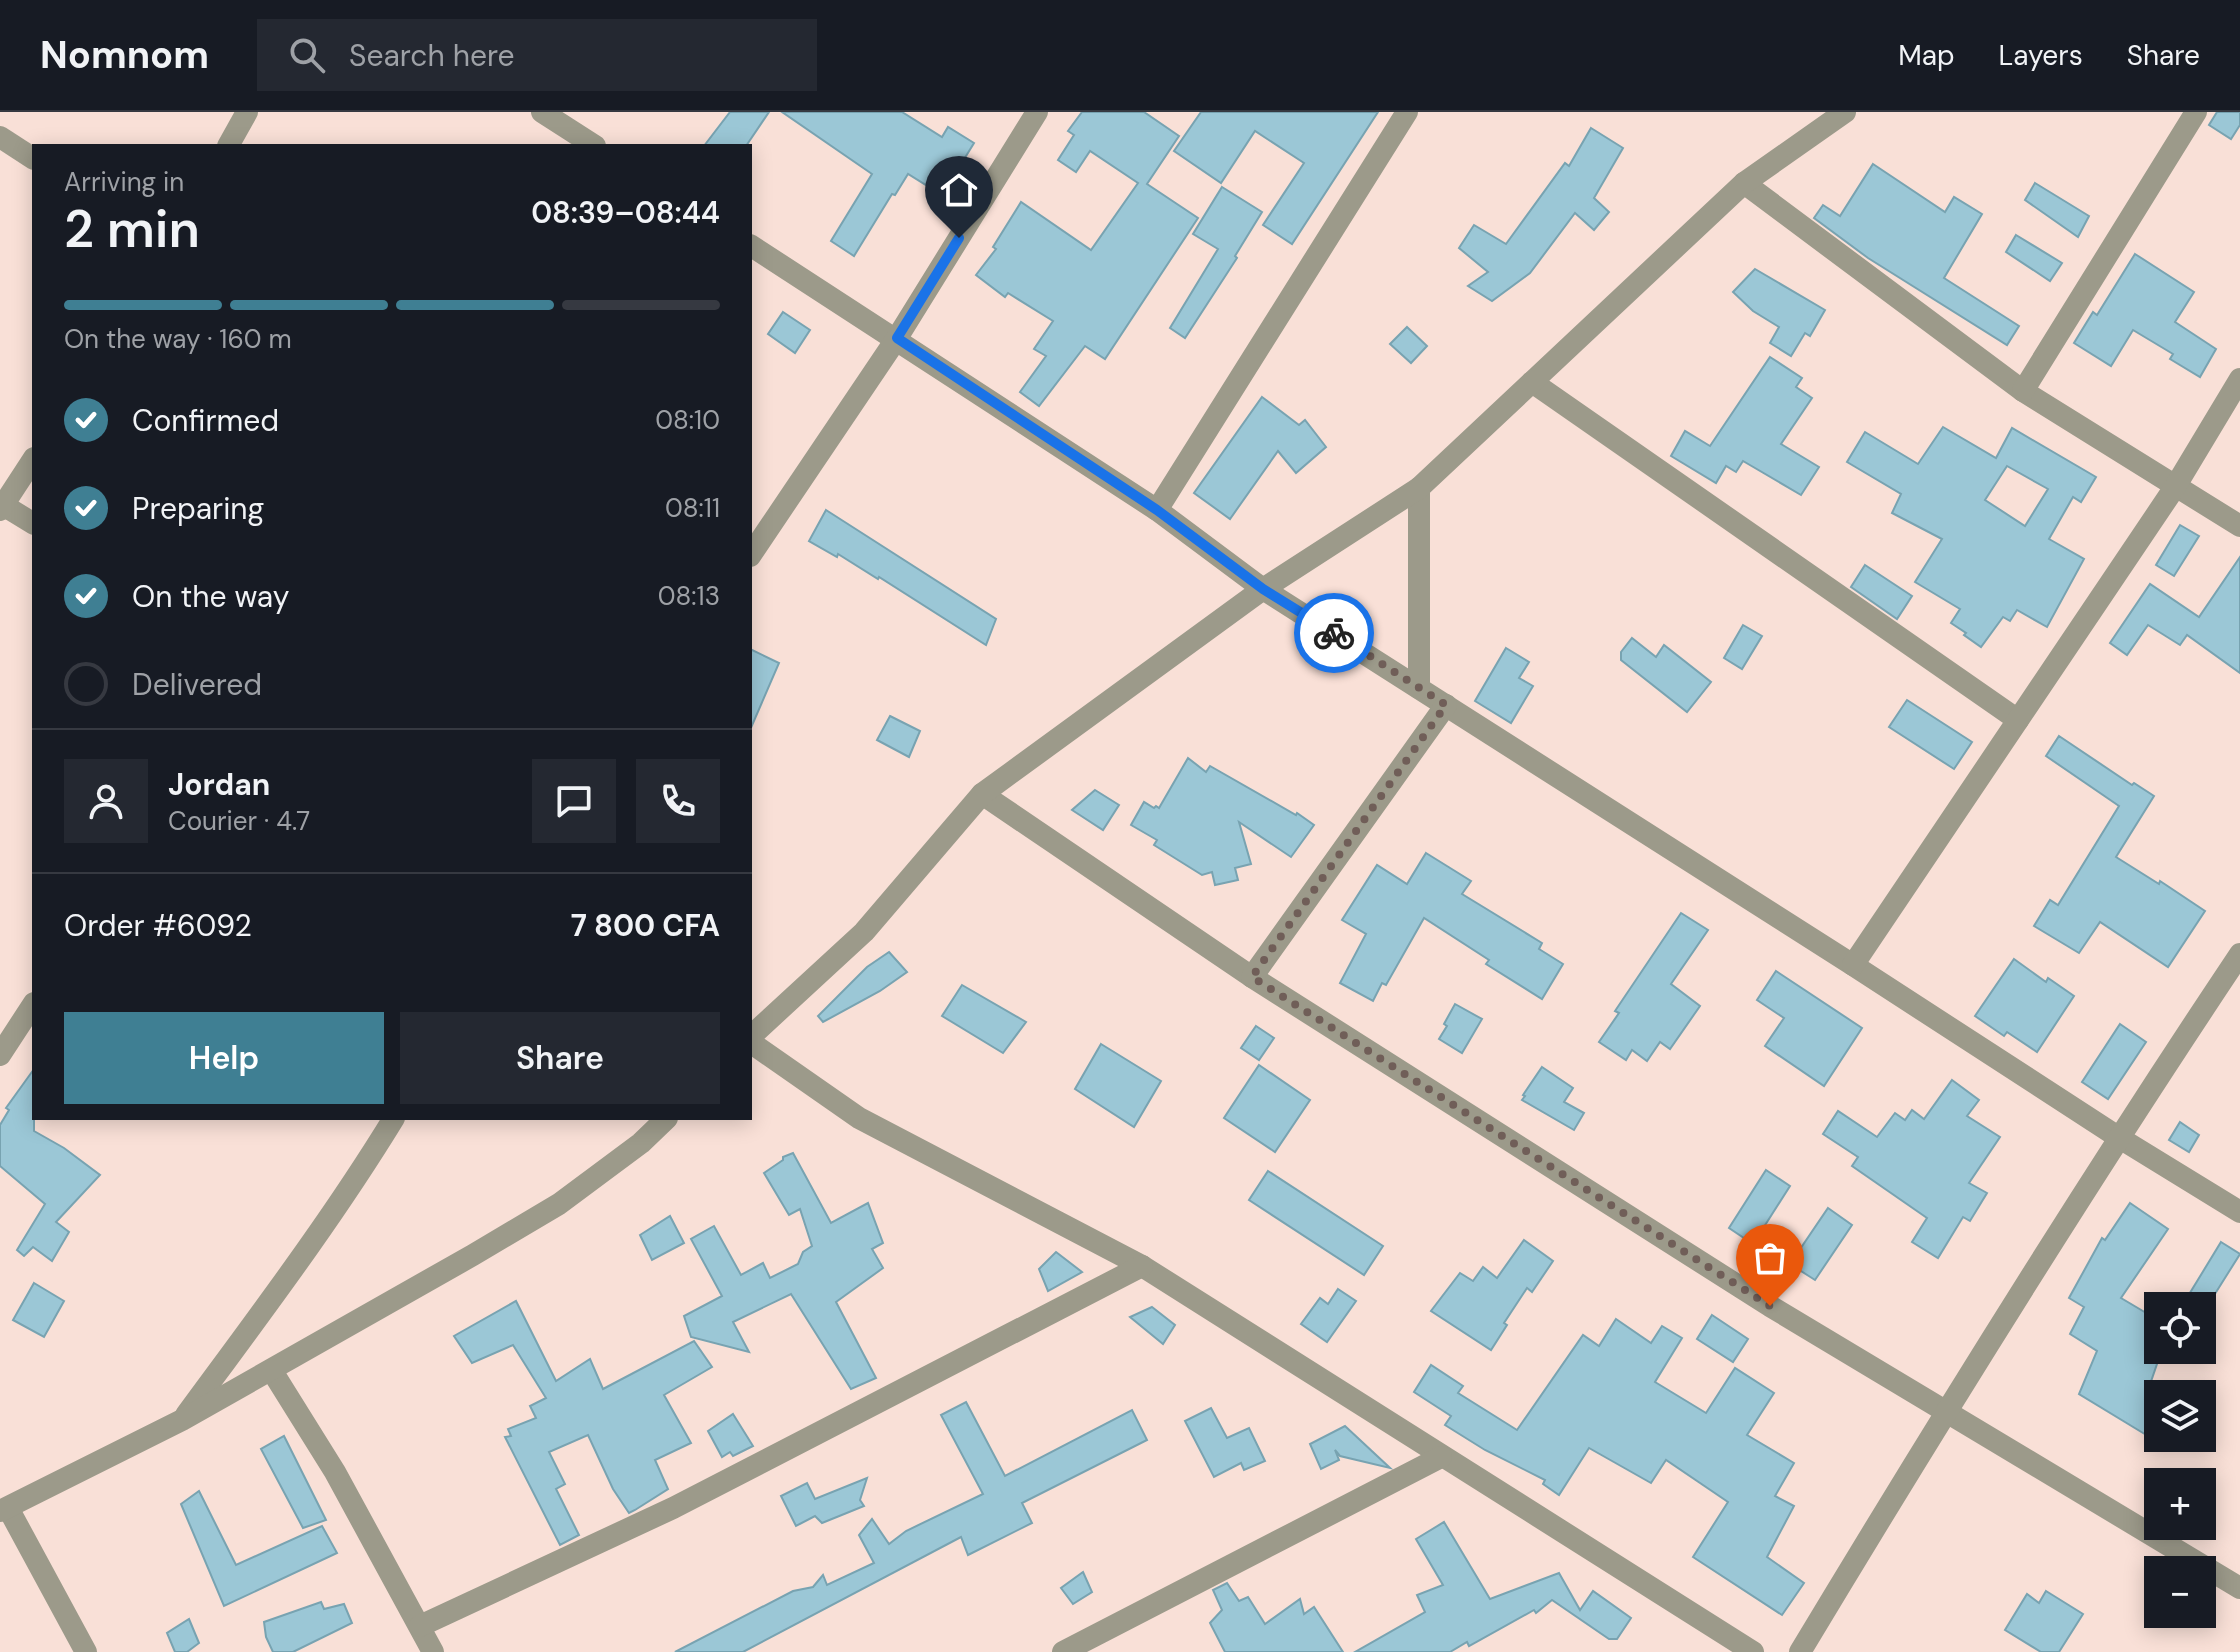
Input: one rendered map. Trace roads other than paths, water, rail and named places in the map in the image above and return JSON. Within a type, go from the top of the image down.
[{"type":"street","points":[[229,144],[247,112]]},
{"type":"street","points":[[542,112],[592,144]]},
{"type":"street","points":[[752,553],[897,338],[1037,112]]},
{"type":"street","points":[[1157,510],[1407,112]]},
{"type":"street","points":[[752,1038],[864,932],[982,794],[1263,589],[1419,488],[1744,183],[1845,112]]},
{"type":"street","points":[[2023,391],[2196,112]]},
{"type":"street","points":[[0,137],[32,158]]},
{"type":"street","points":[[1744,183],[2023,391],[2240,526]]},
{"type":"street","points":[[752,246],[1157,510],[1263,589],[2240,1212]]},
{"type":"street","points":[[1853,965],[2175,487],[2240,379]]},
{"type":"street","points":[[1532,382],[2018,720]]},
{"type":"street","points":[[32,461],[1,506],[32,523]]},
{"type":"street","points":[[1419,488],[1419,688]]},
{"type":"street","points":[[1252,977],[1446,705]]},
{"type":"street","points":[[982,794],[1252,977],[1770,1306],[2240,1588]]},
{"type":"street","points":[[1800,1652],[1945,1412],[2118,1137],[2240,954]]},
{"type":"street","points":[[0,1055],[32,1006]]},
{"type":"street","points":[[752,1041],[859,1118],[1142,1266],[1736,1649]]},
{"type":"street","points":[[182,1420],[298,1262],[359,1175],[393,1120]]},
{"type":"street","points":[[86,1652],[4,1510],[272,1371],[559,1204],[641,1143],[665,1120]]},
{"type":"street","points":[[420,1626],[673,1508],[1142,1266]]},
{"type":"street","points":[[272,1371],[335,1472],[433,1652]]},
{"type":"street","points":[[1063,1652],[1441,1457]]}]
